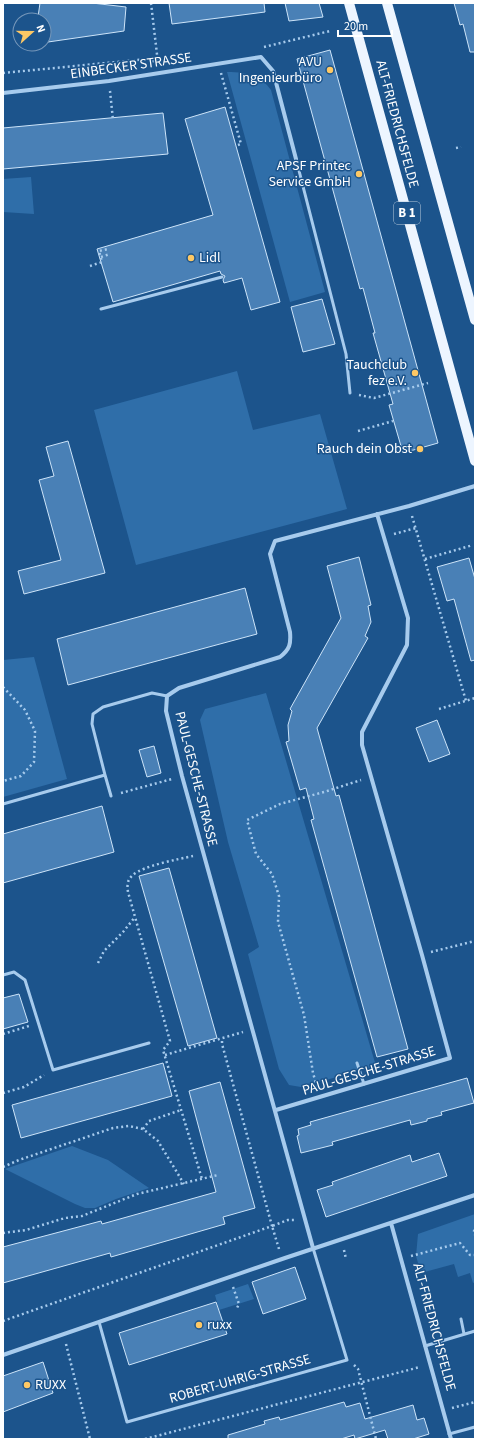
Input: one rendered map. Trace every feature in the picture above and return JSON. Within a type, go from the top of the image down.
[{"type":"main road","name":"ALT-FRIEDRICHSFELDE","points":[[349,3],[475,461]]},
{"type":"main road","name":"ALT-FRIEDRICHSFELDE","points":[[387,3],[475,320]]},
{"type":"street","name":"EINBECKER STRASSE","points":[[3,93],[109,81],[261,57],[273,72],[296,159]]},
{"type":"street","name":"PAUL-GESCHE-STRASSE","points":[[313,1248],[276,1110],[182,776],[166,711],[168,696],[179,688],[280,657],[287,651],[291,642],[290,632],[270,554],[275,541],[409,506],[475,486]]},
{"type":"street","name":"PAUL-GESCHE-STRASSE","points":[[276,1110],[450,1058],[362,745],[362,732],[407,645],[408,618],[377,514]]},
{"type":"street","points":[[3,1355],[313,1248],[475,1195]]},
{"type":"street","name":"ALT-FRIEDRICHSFELDE","points":[[391,1223],[450,1437]]},
{"type":"lane","points":[[296,159],[346,354],[350,393]]},
{"type":"lane","points":[[101,310],[222,276]]},
{"type":"lane","points":[[111,796],[104,775],[92,724],[93,714],[103,707],[152,693],[168,696]]},
{"type":"lane","points":[[3,804],[104,775]]},
{"type":"lane","points":[[3,975],[14,972],[25,980],[53,1070],[149,1043]]},
{"type":"lane","points":[[357,1063],[364,1084]]},
{"type":"lane","points":[[313,1248],[347,1360]]},
{"type":"lane","points":[[460,1319],[464,1334]]},
{"type":"lane","name":"ROBERT-UHRIG-STRASSE","points":[[99,1322],[127,1422],[347,1360]]},
{"type":"lane","points":[[425,1346],[475,1331]]},
{"type":"lane","points":[[450,1437],[475,1427]]},
{"type":"path","points":[[151,3],[160,73]]},
{"type":"path","points":[[260,47],[330,31]]},
{"type":"path","points":[[3,73],[147,59],[158,64]]},
{"type":"path","points":[[219,64],[241,144],[236,146]]},
{"type":"path","points":[[456,148],[461,147]]},
{"type":"path","points":[[90,266],[102,262],[99,251],[108,249]]},
{"type":"path","points":[[101,257],[110,254]]},
{"type":"path","points":[[350,393],[374,398],[428,383]]},
{"type":"path","points":[[358,431],[393,421]]},
{"type":"path","points":[[409,506],[466,701]]},
{"type":"path","points":[[384,537],[416,528]]},
{"type":"path","points":[[425,559],[473,545]]},
{"type":"path","points":[[3,687],[25,710],[35,731],[34,762],[21,776],[3,781]]},
{"type":"path","points":[[438,708],[475,698]]},
{"type":"path","points":[[111,796],[182,776]]},
{"type":"path","points":[[320,1097],[314,1073],[304,1015],[278,922],[279,896],[272,874],[256,854],[247,820],[280,804],[371,777]]},
{"type":"path","points":[[202,1179],[163,1050],[170,1041],[128,892],[127,882],[132,875],[142,870],[203,853]]},
{"type":"path","points":[[98,963],[104,951],[123,932],[135,916]]},
{"type":"path","points":[[422,955],[475,941]]},
{"type":"path","points":[[3,1034],[39,1024]]},
{"type":"path","points":[[165,1055],[253,1029]]},
{"type":"path","points":[[222,1038],[222,1044],[278,1248],[284,1258]]},
{"type":"path","points":[[3,1093],[24,1087],[53,1070]]},
{"type":"path","points":[[143,1129],[149,1121],[181,1110]]},
{"type":"path","points":[[3,1167],[19,1160],[113,1128],[129,1126],[143,1129],[158,1141],[184,1184]]},
{"type":"path","points":[[3,1233],[26,1230],[60,1219],[82,1216],[137,1194],[218,1175]]},
{"type":"path","points":[[3,1321],[288,1220],[305,1220]]},
{"type":"path","points":[[475,1230],[475,1235]]},
{"type":"path","points":[[401,1259],[460,1243],[470,1255],[475,1255]]},
{"type":"path","points":[[230,1277],[239,1304],[237,1308]]},
{"type":"path","points":[[63,1334],[90,1439]]},
{"type":"path","points":[[347,1360],[358,1369],[376,1439]]},
{"type":"path","points":[[144,1439],[430,1365]]},
{"type":"path","points":[[443,1411],[475,1402]]},
{"type":"shaded area","points":[[227,72],[252,75],[262,81],[271,90],[325,292],[290,302]]},
{"type":"shaded area","points":[[31,177],[34,214],[3,212],[3,179]]},
{"type":"shaded area","points":[[237,371],[253,430],[320,414],[347,509],[136,565],[94,410]]},
{"type":"shaded area","points":[[34,657],[67,779],[3,797],[3,660]]},
{"type":"shaded area","points":[[266,693],[376,1066],[301,1087],[289,1085],[279,1069],[248,954],[259,947],[228,842],[200,720],[205,709]]},
{"type":"shaded area","points":[[72,1146],[108,1160],[149,1188],[95,1208],[85,1208],[5,1169]]},
{"type":"shaded area","points":[[475,1214],[475,1282],[473,1283],[470,1273],[458,1277],[454,1264],[421,1273],[416,1256],[418,1234]]},
{"type":"shaded area","points":[[248,1284],[254,1299],[219,1310],[215,1295]]},
{"type":"building","points":[[40,3],[92,3],[126,7],[124,31],[52,41],[52,12],[39,12]]},
{"type":"building","points":[[169,3],[264,3],[265,12],[172,24]]},
{"type":"building","points":[[285,3],[319,3],[323,17],[289,21]]},
{"type":"building","points":[[454,3],[475,3],[475,52],[470,52],[463,24],[460,25]]},
{"type":"building","points":[[330,50],[438,443],[403,453],[389,405],[393,404],[373,333],[375,333],[363,288],[360,289],[297,59]]},
{"type":"building","name":"Lidl","points":[[225,107],[280,302],[251,310],[242,278],[224,283],[223,280],[225,276],[221,274],[220,271],[113,302],[97,249],[213,215],[185,119]]},
{"type":"building","points":[[163,113],[168,154],[3,169],[3,128]]},
{"type":"building","points":[[322,299],[335,344],[303,352],[291,307]]},
{"type":"building","points":[[68,441],[105,573],[24,594],[18,571],[61,560],[39,480],[54,476],[46,447]]},
{"type":"building","points":[[359,557],[371,605],[368,606],[371,622],[365,636],[368,638],[317,728],[336,796],[339,795],[408,1049],[377,1057],[311,820],[314,819],[306,788],[300,790],[286,742],[289,741],[288,725],[292,711],[290,709],[341,618],[327,566]]},
{"type":"building","points":[[469,558],[475,579],[475,660],[471,661],[454,599],[447,601],[437,567]]},
{"type":"building","points":[[245,588],[257,634],[68,685],[57,639]]},
{"type":"building","points":[[437,720],[450,754],[429,762],[416,728]]},
{"type":"building","points":[[154,746],[161,773],[147,777],[139,750]]},
{"type":"building","points":[[102,806],[114,852],[3,883],[3,834]]},
{"type":"building","points":[[169,868],[217,1038],[188,1046],[139,876]]},
{"type":"building","points":[[19,994],[28,1022],[3,1029],[3,998]]},
{"type":"building","points":[[163,1063],[172,1096],[21,1138],[12,1105]]},
{"type":"building","points":[[467,1078],[474,1103],[441,1112],[442,1115],[427,1119],[427,1121],[411,1125],[410,1120],[332,1142],[333,1145],[301,1153],[297,1136],[299,1135],[298,1129],[311,1125],[310,1122]]},
{"type":"building","points":[[220,1082],[255,1208],[223,1217],[225,1224],[111,1257],[110,1253],[3,1283],[3,1247],[101,1221],[102,1224],[216,1192],[189,1091]]},
{"type":"building","points":[[439,1153],[447,1176],[326,1217],[317,1190],[333,1185],[332,1182],[410,1155],[412,1162]]},
{"type":"building","points":[[295,1267],[306,1299],[263,1314],[252,1282]]},
{"type":"building","points":[[216,1302],[227,1334],[129,1365],[119,1333]]},
{"type":"building","name":"RUXX","points":[[43,1362],[53,1393],[3,1412],[3,1376]]},
{"type":"building","points":[[344,1402],[346,1407],[360,1403],[365,1419],[413,1405],[417,1420],[424,1418],[429,1434],[413,1439],[388,1439],[385,1430],[355,1439],[354,1435],[341,1439],[228,1439],[228,1435],[265,1424],[264,1421],[279,1417],[280,1420]]},
{"type":"place","name":"AVU Ingenieurbüro","points":[[330,70]]},
{"type":"place","name":"APSF Printec Service GmbH","points":[[359,174]]},
{"type":"place","name":"Lidl","points":[[191,258]]},
{"type":"place","name":"Tauchclub fez e.V.","points":[[415,373]]},
{"type":"place","name":"Rauch dein Obst","points":[[420,449]]},
{"type":"place","name":"ruxx","points":[[199,1325]]},
{"type":"place","name":"RUXX","points":[[27,1385]]}]
